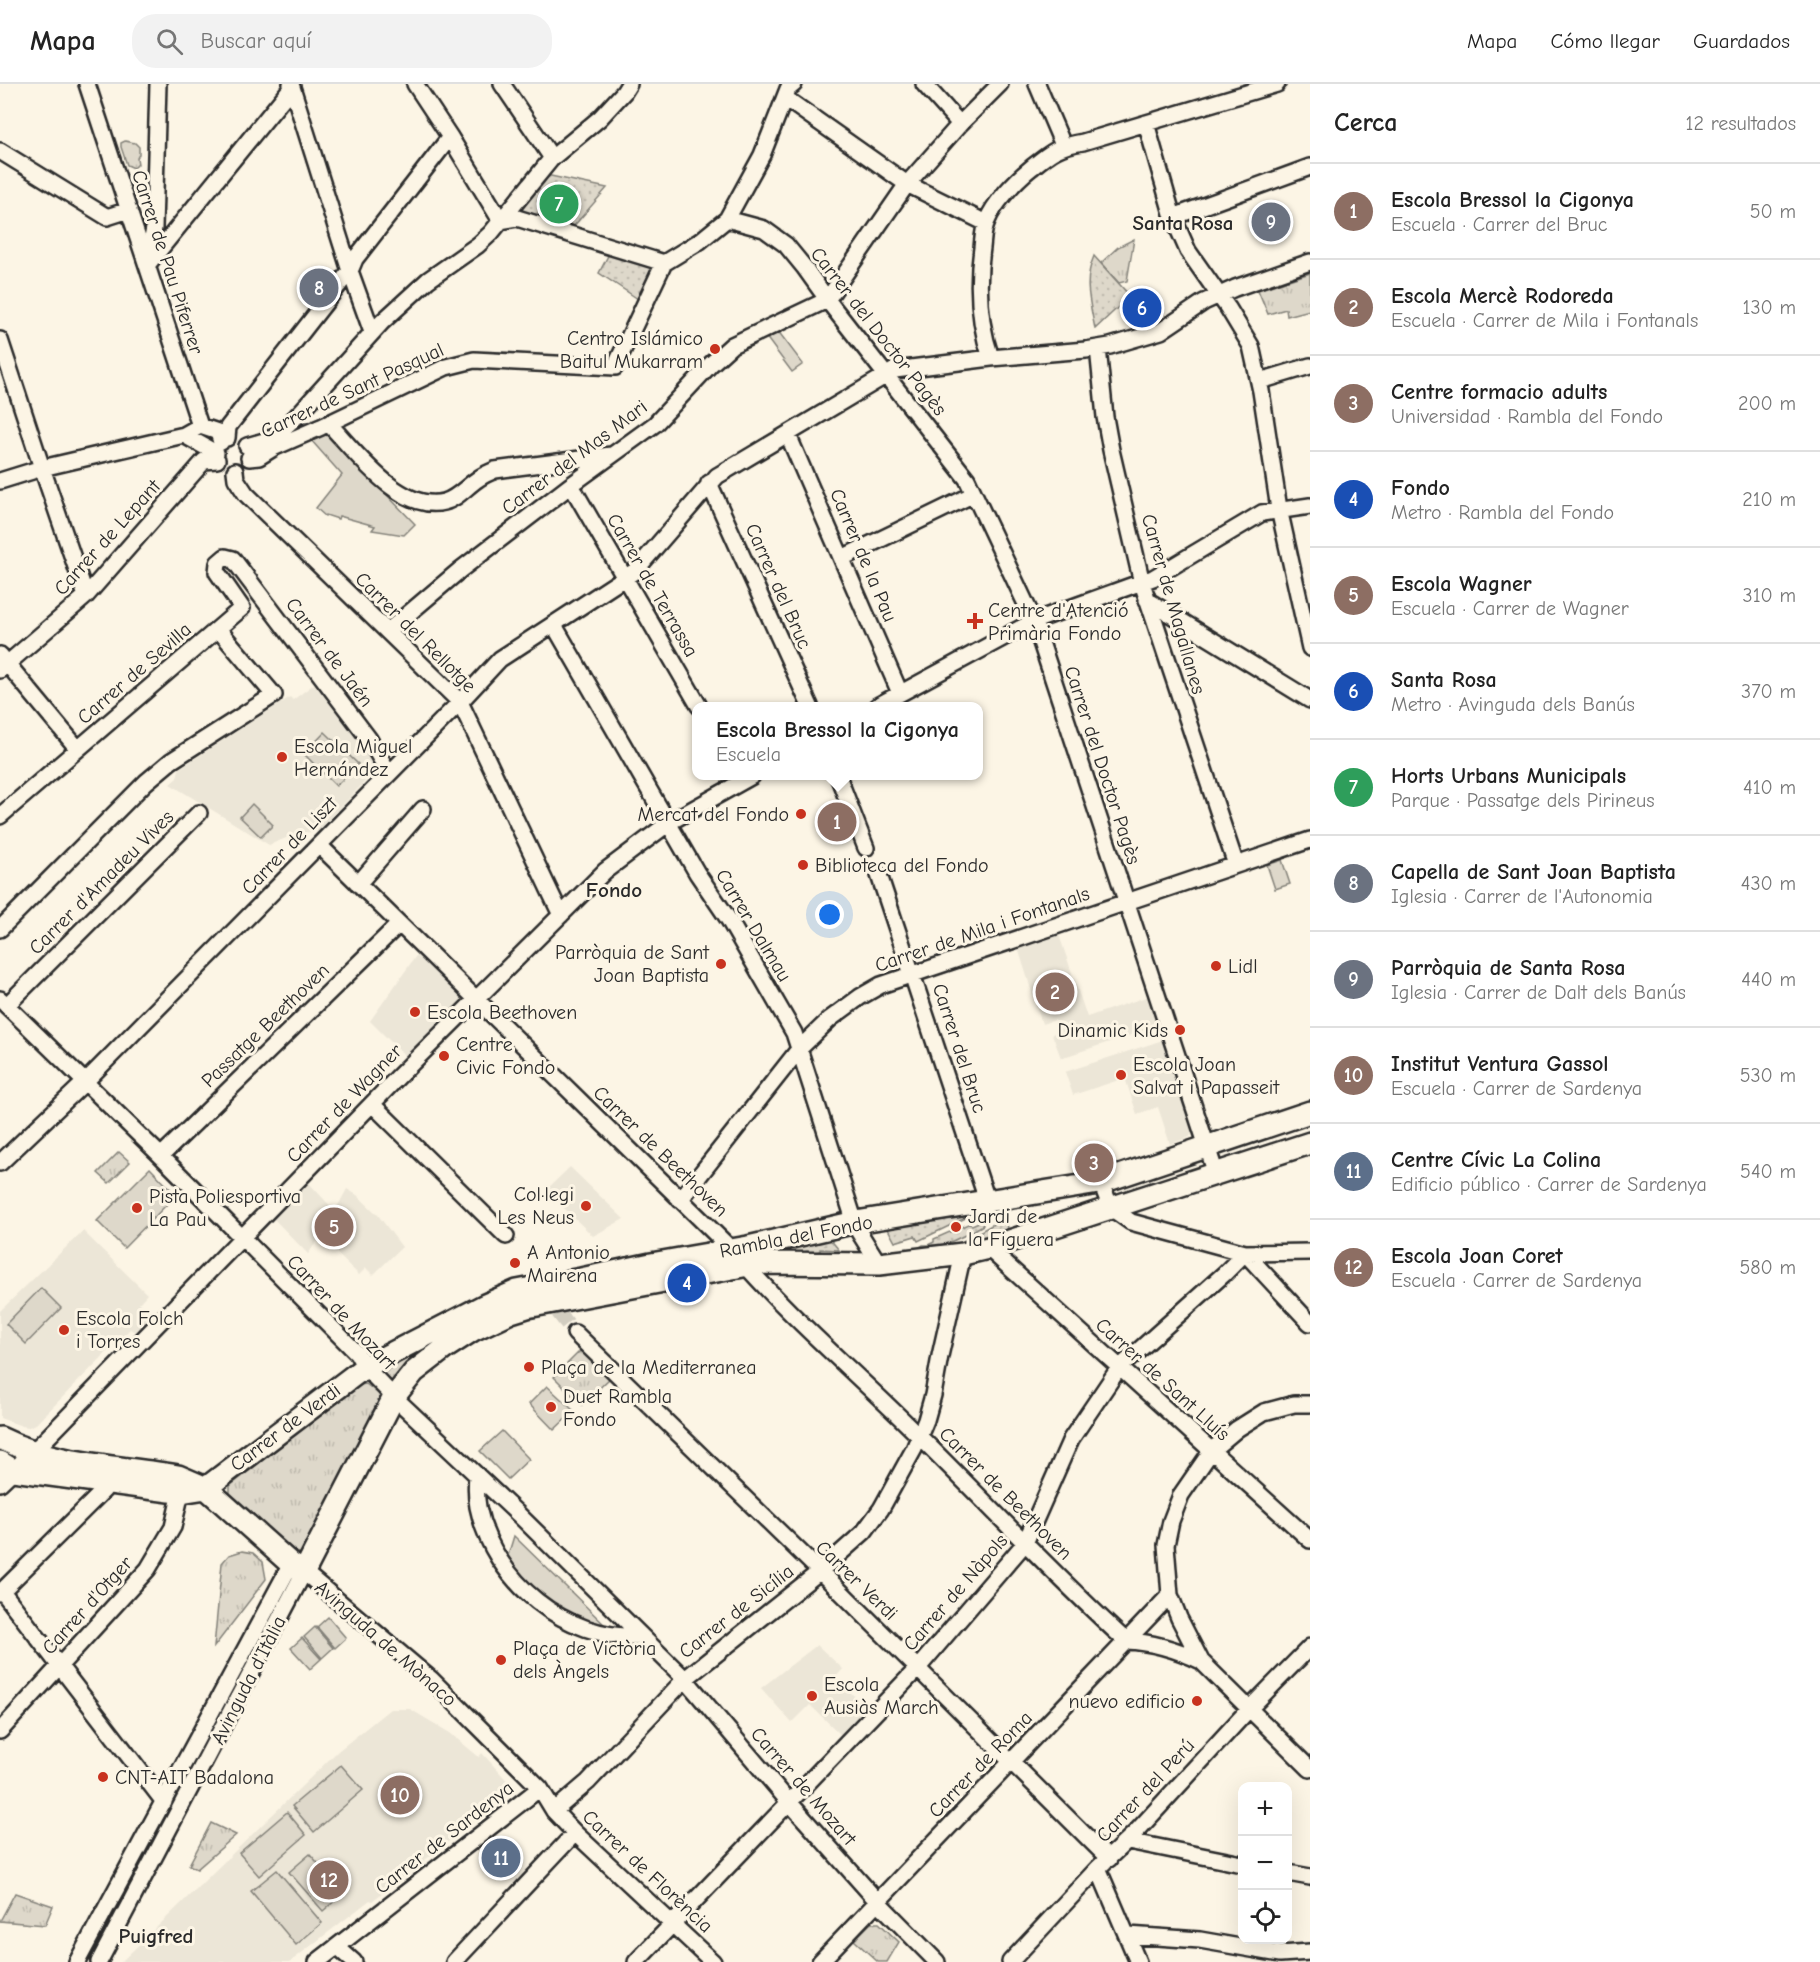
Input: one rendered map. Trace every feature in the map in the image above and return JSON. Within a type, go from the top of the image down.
[{"type":"street","name":"Carrer de Pau Piferrer","points":[[87,84],[200,426]]},
{"type":"street","points":[[148,264],[154,228],[158,84]]},
{"type":"street","points":[[415,84],[501,221]]},
{"type":"street","points":[[502,84],[552,158]]},
{"type":"street","points":[[248,452],[271,439],[296,417],[372,332],[428,280],[478,245],[501,221],[552,158],[600,118],[629,84]]},
{"type":"street","points":[[501,221],[517,218],[664,264],[700,241],[727,219],[762,155],[788,89],[794,84]]},
{"type":"street","points":[[924,84],[960,124]]},
{"type":"street","points":[[827,300],[907,184],[960,124],[1000,84]]},
{"type":"street","points":[[1037,84],[1064,145]]},
{"type":"street","points":[[991,358],[980,303],[978,273],[986,223],[990,213],[1019,178],[1054,150],[1064,145],[1083,142],[1277,84]]},
{"type":"street","points":[[148,264],[291,86]]},
{"type":"street","points":[[291,86],[350,271],[372,332]]},
{"type":"street","points":[[784,98],[907,184],[986,223]]},
{"type":"street","points":[[1146,123],[1173,217],[1188,251],[1251,345],[1260,381],[1279,509],[1310,648]]},
{"type":"street","points":[[220,448],[228,427],[350,271],[356,258],[450,137]]},
{"type":"street","points":[[0,151],[107,217],[129,210]]},
{"type":"street","points":[[1173,217],[1310,167]]},
{"type":"street","name":"Carrer del Doctor Pagès","points":[[727,219],[764,229],[786,245],[967,479],[1034,621],[1216,1174]]},
{"type":"street","name":"Carrer de Liszt","points":[[0,1163],[85,1082],[460,702],[500,658],[635,571],[717,476],[895,370],[1098,348],[1161,331],[1204,302],[1235,288],[1310,262]]},
{"type":"street","name":"Carrer de Sant Pasqual","points":[[248,452],[259,456],[446,367],[474,360],[615,368],[664,264]]},
{"type":"street","name":"Carrer del Mas Mari","points":[[388,631],[460,570],[571,485],[656,424],[711,364],[732,345],[827,300]]},
{"type":"street","points":[[0,340],[86,596]]},
{"type":"street","name":"Carrer de Magallanes","points":[[1098,348],[1111,450],[1142,583],[1236,865]]},
{"type":"street","points":[[1260,381],[1310,366]]},
{"type":"street","points":[[275,447],[296,417]]},
{"type":"street","points":[[329,424],[384,483],[405,496],[423,502],[443,502],[495,470],[614,454]]},
{"type":"street","points":[[0,481],[42,468],[184,435],[200,426],[218,432],[220,448],[224,468],[235,471],[244,466],[248,452],[242,440],[237,438],[220,448]]},
{"type":"street","points":[[184,435],[220,448]]},
{"type":"street","name":"Carrer de la Pau","points":[[788,435],[900,693]]},
{"type":"street","name":"Carrer de Lepant","points":[[2,663],[86,596],[194,471],[220,448]]},
{"type":"street","name":"Carrer del Rellotge","points":[[235,471],[236,479],[246,494],[460,702],[561,915]]},
{"type":"street","name":"Carrer del Bruc","points":[[709,483],[808,702]]},
{"type":"street","name":"Carrer de Terrassa","points":[[571,485],[697,702]]},
{"type":"street","points":[[842,558],[974,494]]},
{"type":"street","points":[[884,702],[1034,621],[1153,578],[1262,513],[1310,506]]},
{"type":"street","name":"Carrer de Sevilla","points":[[0,816],[242,608],[217,572],[218,563],[225,557],[233,559]]},
{"type":"street","name":"Carrer de Jaén","points":[[233,559],[369,739],[389,773]]},
{"type":"street","points":[[1147,600],[1310,700]]},
{"type":"street","name":"Carrer Dalmau","points":[[554,625],[670,822],[697,873],[729,920],[795,1033],[857,1229],[879,1264]]},
{"type":"street","points":[[0,929],[146,782],[171,761],[274,695],[218,629]]},
{"type":"street","points":[[2,663],[78,749]]},
{"type":"street","name":"Carrer de Wagner","points":[[4,1472],[32,1451],[372,1104],[605,871],[670,822],[739,780]]},
{"type":"street","points":[[840,780],[866,848]]},
{"type":"street","points":[[358,884],[423,809]]},
{"type":"street","name":"Carrer d'Amadeu Vives","points":[[4,1002],[199,813]]},
{"type":"street","name":"Carrer de Mila i Fontanals","points":[[680,1200],[800,1048],[830,1019],[881,984],[1310,840]]},
{"type":"street","name":"Carrer de Beethoven","points":[[319,845],[739,1258],[769,1292],[920,1436],[1126,1641]]},
{"type":"street","name":"Carrer del Bruc","points":[[879,875],[987,1200]]},
{"type":"street","name":"Passatge Beethoven","points":[[161,1156],[399,924]]},
{"type":"street","name":"Carrer de Mozart","points":[[4,1002],[357,1353],[365,1367],[394,1397],[685,1679],[789,1802],[878,1902],[937,1962]]},
{"type":"street","points":[[372,1104],[506,1236]]},
{"type":"street","name":"Rambla del Fondo","points":[[394,1397],[414,1372],[445,1348],[473,1330],[511,1312],[551,1300],[739,1258],[856,1222],[1101,1183],[1310,1112]]},
{"type":"street","name":"Rambla del Fondo","points":[[739,1258],[759,1263],[879,1264],[963,1254],[988,1248],[1310,1143]]},
{"type":"street","points":[[1101,1183],[1111,1208],[1131,1222],[1245,1253],[1310,1252]]},
{"type":"street","name":"Carrer de Sant Lluís","points":[[988,1248],[1310,1540]]},
{"type":"street","points":[[1245,1253],[1310,1323]]},
{"type":"street","name":"Carrer de Nàpols","points":[[636,1962],[917,1669],[1025,1543],[1071,1439],[1119,1368],[1245,1253]]},
{"type":"street","name":"Carrer de Sicília","points":[[554,1811],[592,1777],[685,1679],[819,1572],[864,1532],[881,1509],[901,1476],[920,1436],[933,1395],[963,1254]]},
{"type":"street","name":"Rambla del Fondo","points":[[365,1367],[517,1291],[551,1300]]},
{"type":"street","name":"Carrer Verdi","points":[[575,1333],[1012,1762],[1103,1863]]},
{"type":"street","name":"Carrer de Verdi","points":[[206,1488],[365,1367]]},
{"type":"street","name":"Avinguda d'Itàlia","points":[[77,1962],[164,1802],[394,1397]]},
{"type":"street","points":[[1201,1661],[1170,1595],[1166,1545],[1171,1521],[1181,1495],[1212,1450],[1238,1429],[1264,1412],[1294,1404],[1310,1404]]},
{"type":"street","name":"Avinguda de Mònaco","points":[[0,1438],[32,1451],[72,1460],[178,1476],[206,1488],[432,1680],[540,1788],[554,1811]]},
{"type":"street","name":"Avinguda de Mònaco","points":[[4,1472],[181,1492],[206,1488]]},
{"type":"street","name":"Avinguda de Mònaco","points":[[105,1483],[110,1477],[116,1475],[141,1478],[153,1473]]},
{"type":"street","points":[[477,1475],[478,1507],[490,1540],[505,1567],[534,1599],[550,1612],[585,1629],[605,1635],[641,1636]]},
{"type":"street","points":[[105,1483],[104,1490],[1,1592],[164,1802]]},
{"type":"street","name":"Carrer d'Otger","points":[[0,1731],[148,1569],[173,1527],[181,1492]]},
{"type":"street","name":"Avinguda d'Itàlia","points":[[99,1962],[298,1568]]},
{"type":"street","name":"Carrer de Roma","points":[[820,1962],[1170,1595]]},
{"type":"street","points":[[1126,1641],[1144,1642],[1178,1650],[1201,1661],[1310,1769]]},
{"type":"street","name":"Carrer del Perú","points":[[1010,1962],[1103,1863],[1128,1841],[1250,1708],[1310,1647]]},
{"type":"street","name":"Carrer de Sardenya","points":[[317,1962],[540,1788]]},
{"type":"street","name":"Carrer de Florència","points":[[554,1811],[713,1962]]},
{"type":"street","points":[[454,1962],[575,1833]]},
{"type":"street","points":[[1128,1841],[1238,1863]]},
{"type":"street","points":[[1103,1863],[1138,1962]]},
{"type":"street","points":[[1292,1874],[1310,1877]]},
{"type":"street","points":[[1128,1935],[1200,1940],[1244,1955],[1310,1952]]},
{"type":"street","points":[[338,1947],[354,1962]]},
{"type":"shaded area","name":"Escola Miguel Hernández","points":[[314,684],[359,741],[375,771],[318,831],[296,834],[269,845],[170,784],[177,778],[179,769],[290,697],[293,700]]},
{"type":"shaded area","points":[[1059,935],[1087,1017],[1149,996],[1158,1026],[1061,1058],[1052,1034],[1059,1032],[1055,1020],[1042,1024],[1018,948]]},
{"type":"shaded area","name":"Escola Beethoven","points":[[418,953],[463,996],[463,1004],[408,1059],[370,1021]]},
{"type":"shaded area","name":"Escola Joan Salvat i Papasseit","points":[[1163,1040],[1193,1130],[1190,1137],[1170,1144],[1158,1107],[1137,1114],[1125,1078],[1073,1095],[1065,1072]]},
{"type":"shaded area","name":"Col·legi Les Neus","points":[[570,1167],[624,1219],[593,1236],[571,1215],[546,1190]]},
{"type":"shaded area","points":[[307,1181],[335,1211],[347,1189],[357,1195],[378,1215],[402,1247],[373,1275],[366,1268],[359,1275],[320,1237],[308,1254],[272,1217]]},
{"type":"shaded area","name":"Escola Folch i Torres","points":[[83,1231],[147,1294],[139,1303],[152,1316],[135,1332],[130,1329],[36,1424],[29,1427],[22,1426],[0,1418],[0,1311]]},
{"type":"shaded area","name":"Escola Ausiàs March","points":[[817,1645],[843,1669],[835,1678],[866,1707],[841,1735],[810,1705],[792,1723],[761,1688]]},
{"type":"shaded area","points":[[390,1709],[410,1709],[450,1733],[479,1757],[482,1753],[511,1785],[511,1793],[290,1962],[121,1962],[338,1751]]},
{"type":"green space","points":[[125,141],[135,143],[139,147],[138,164],[134,168],[127,165],[121,147],[121,143]]},
{"type":"green space","points":[[546,175],[607,188],[573,227],[519,211]]},
{"type":"green space","points":[[1134,239],[1127,281],[1119,283],[1101,263],[1118,247]]},
{"type":"green space","points":[[610,252],[650,264],[651,269],[638,299],[599,273]]},
{"type":"green space","points":[[1094,256],[1130,296],[1095,329],[1088,283]]},
{"type":"green space","points":[[1310,273],[1310,310],[1287,316],[1286,309],[1268,314],[1258,290]]},
{"type":"green space","points":[[778,331],[803,364],[792,372],[766,337]]},
{"type":"green space","points":[[327,433],[415,524],[404,535],[372,530],[375,526],[339,516],[338,519],[325,516],[316,508],[342,475],[311,440]]},
{"type":"green space","points":[[325,732],[358,764],[336,786],[304,754]]},
{"type":"green space","points":[[252,804],[273,825],[261,837],[240,817]]},
{"type":"green space","points":[[1282,860],[1290,884],[1275,889],[1267,865]]},
{"type":"green space","points":[[119,1152],[130,1162],[109,1183],[98,1173]]},
{"type":"green space","name":"Pista Poliesportiva La Pau","points":[[150,1168],[176,1195],[124,1248],[97,1221]]},
{"type":"green space","points":[[978,1212],[918,1241],[915,1236],[895,1242],[888,1229]]},
{"type":"green space","points":[[1006,1217],[1009,1235],[947,1250]]},
{"type":"green space","points":[[981,1221],[983,1225],[963,1236],[903,1258],[923,1245],[934,1242],[934,1239],[968,1224],[972,1225]]},
{"type":"green space","points":[[829,1238],[839,1250],[820,1249],[820,1258],[765,1259],[763,1250]]},
{"type":"green space","points":[[41,1288],[61,1308],[26,1344],[6,1324]]},
{"type":"green space","points":[[455,1327],[392,1388],[378,1376],[380,1369]]},
{"type":"green space","points":[[582,1349],[611,1377],[582,1405],[554,1377]]},
{"type":"green space","points":[[366,1384],[379,1394],[381,1403],[303,1551],[295,1552],[233,1500],[230,1486],[358,1385]]},
{"type":"green space","name":"Duet Rambla Fondo","points":[[547,1386],[574,1411],[554,1430],[529,1404]]},
{"type":"green space","points":[[502,1431],[529,1459],[508,1479],[480,1451]]},
{"type":"green space","points":[[514,1536],[611,1631],[550,1606],[506,1562]]},
{"type":"green space","points":[[242,1551],[253,1553],[263,1562],[266,1579],[214,1647],[222,1563],[229,1555]]},
{"type":"green space","points":[[328,1617],[346,1638],[335,1648],[317,1627]]},
{"type":"green space","points":[[315,1627],[333,1648],[322,1658],[304,1637]]},
{"type":"green space","points":[[302,1638],[321,1659],[310,1669],[291,1648]]},
{"type":"green space","points":[[341,1765],[363,1790],[314,1832],[292,1806]]},
{"type":"green space","points":[[287,1812],[306,1835],[259,1876],[239,1853]]},
{"type":"green space","points":[[211,1823],[236,1835],[197,1869],[189,1865]]},
{"type":"green space","points":[[310,1854],[344,1893],[323,1911],[289,1872]]},
{"type":"green space","points":[[277,1870],[322,1923],[296,1945],[251,1891]]},
{"type":"green space","points":[[15,1893],[53,1906],[45,1925],[0,1921]]},
{"type":"green space","points":[[871,1923],[879,1923],[899,1942],[887,1962],[878,1962],[854,1940]]},
{"type":"tunnel","points":[[558,1312],[575,1333]]},
{"type":"place","name":"Horts Urbans Municipals","points":[[559,204]]},
{"type":"place","name":"Parròquia de Santa Rosa","points":[[1271,222]]},
{"type":"place","name":"Capella de Sant Joan Baptista","points":[[319,288]]},
{"type":"place","name":"Santa Rosa","points":[[1142,308]]},
{"type":"place","name":"Centro Islámico Baitul Mukarram","points":[[715,349]]},
{"type":"place","name":"Centre d'Atenció Primària Fondo","points":[[975,621]]},
{"type":"place","name":"Escola Miguel Hernández","points":[[282,757]]},
{"type":"place","name":"Mercat del Fondo","points":[[801,814]]},
{"type":"place","name":"Escola Bressol la Cigonya","points":[[837,822]]},
{"type":"place","name":"Biblioteca del Fondo","points":[[803,865]]},
{"type":"place","name":"Parròquia de Sant Joan Baptista","points":[[721,964]]},
{"type":"place","name":"Lidl","points":[[1216,966]]},
{"type":"place","name":"Escola Mercè Rodoreda","points":[[1055,992]]},
{"type":"place","name":"Escola Beethoven","points":[[415,1012]]},
{"type":"place","name":"Dinamic Kids","points":[[1180,1030]]},
{"type":"place","name":"Centre Civic Fondo","points":[[444,1056]]},
{"type":"place","name":"Escola Joan Salvat i Papasseit","points":[[1121,1075]]},
{"type":"place","name":"Centre formacio adults","points":[[1094,1163]]},
{"type":"place","name":"Col·legi Les Neus","points":[[586,1206]]},
{"type":"place","name":"Pista Poliesportiva La Pau","points":[[137,1208]]},
{"type":"place","name":"Escola Wagner","points":[[334,1227]]},
{"type":"place","name":"Jardi de la Figuera","points":[[956,1227]]},
{"type":"place","name":"A Antonio Mairena","points":[[515,1263]]},
{"type":"place","name":"Fondo","points":[[687,1283]]},
{"type":"place","name":"Escola Folch i Torres","points":[[64,1330]]},
{"type":"place","name":"Plaça de la Mediterranea","points":[[529,1367]]},
{"type":"place","name":"Duet Rambla Fondo","points":[[551,1407]]},
{"type":"place","name":"Plaça de Victòria dels Àngels","points":[[501,1660]]},
{"type":"place","name":"Escola Ausiàs March","points":[[812,1696]]},
{"type":"place","name":"nuevo edificio","points":[[1197,1701]]},
{"type":"place","name":"CNT-AIT Badalona","points":[[103,1777]]},
{"type":"place","name":"Institut Ventura Gassol","points":[[400,1795]]},
{"type":"place","name":"Centre Cívic La Colina","points":[[501,1858]]},
{"type":"place","name":"Escola Joan Coret","points":[[329,1880]]},
{"type":"district","name":"Santa Rosa","points":[[1183,223]]},
{"type":"district","name":"Fondo","points":[[614,890]]},
{"type":"district","name":"Puigfred","points":[[156,1936]]}]
